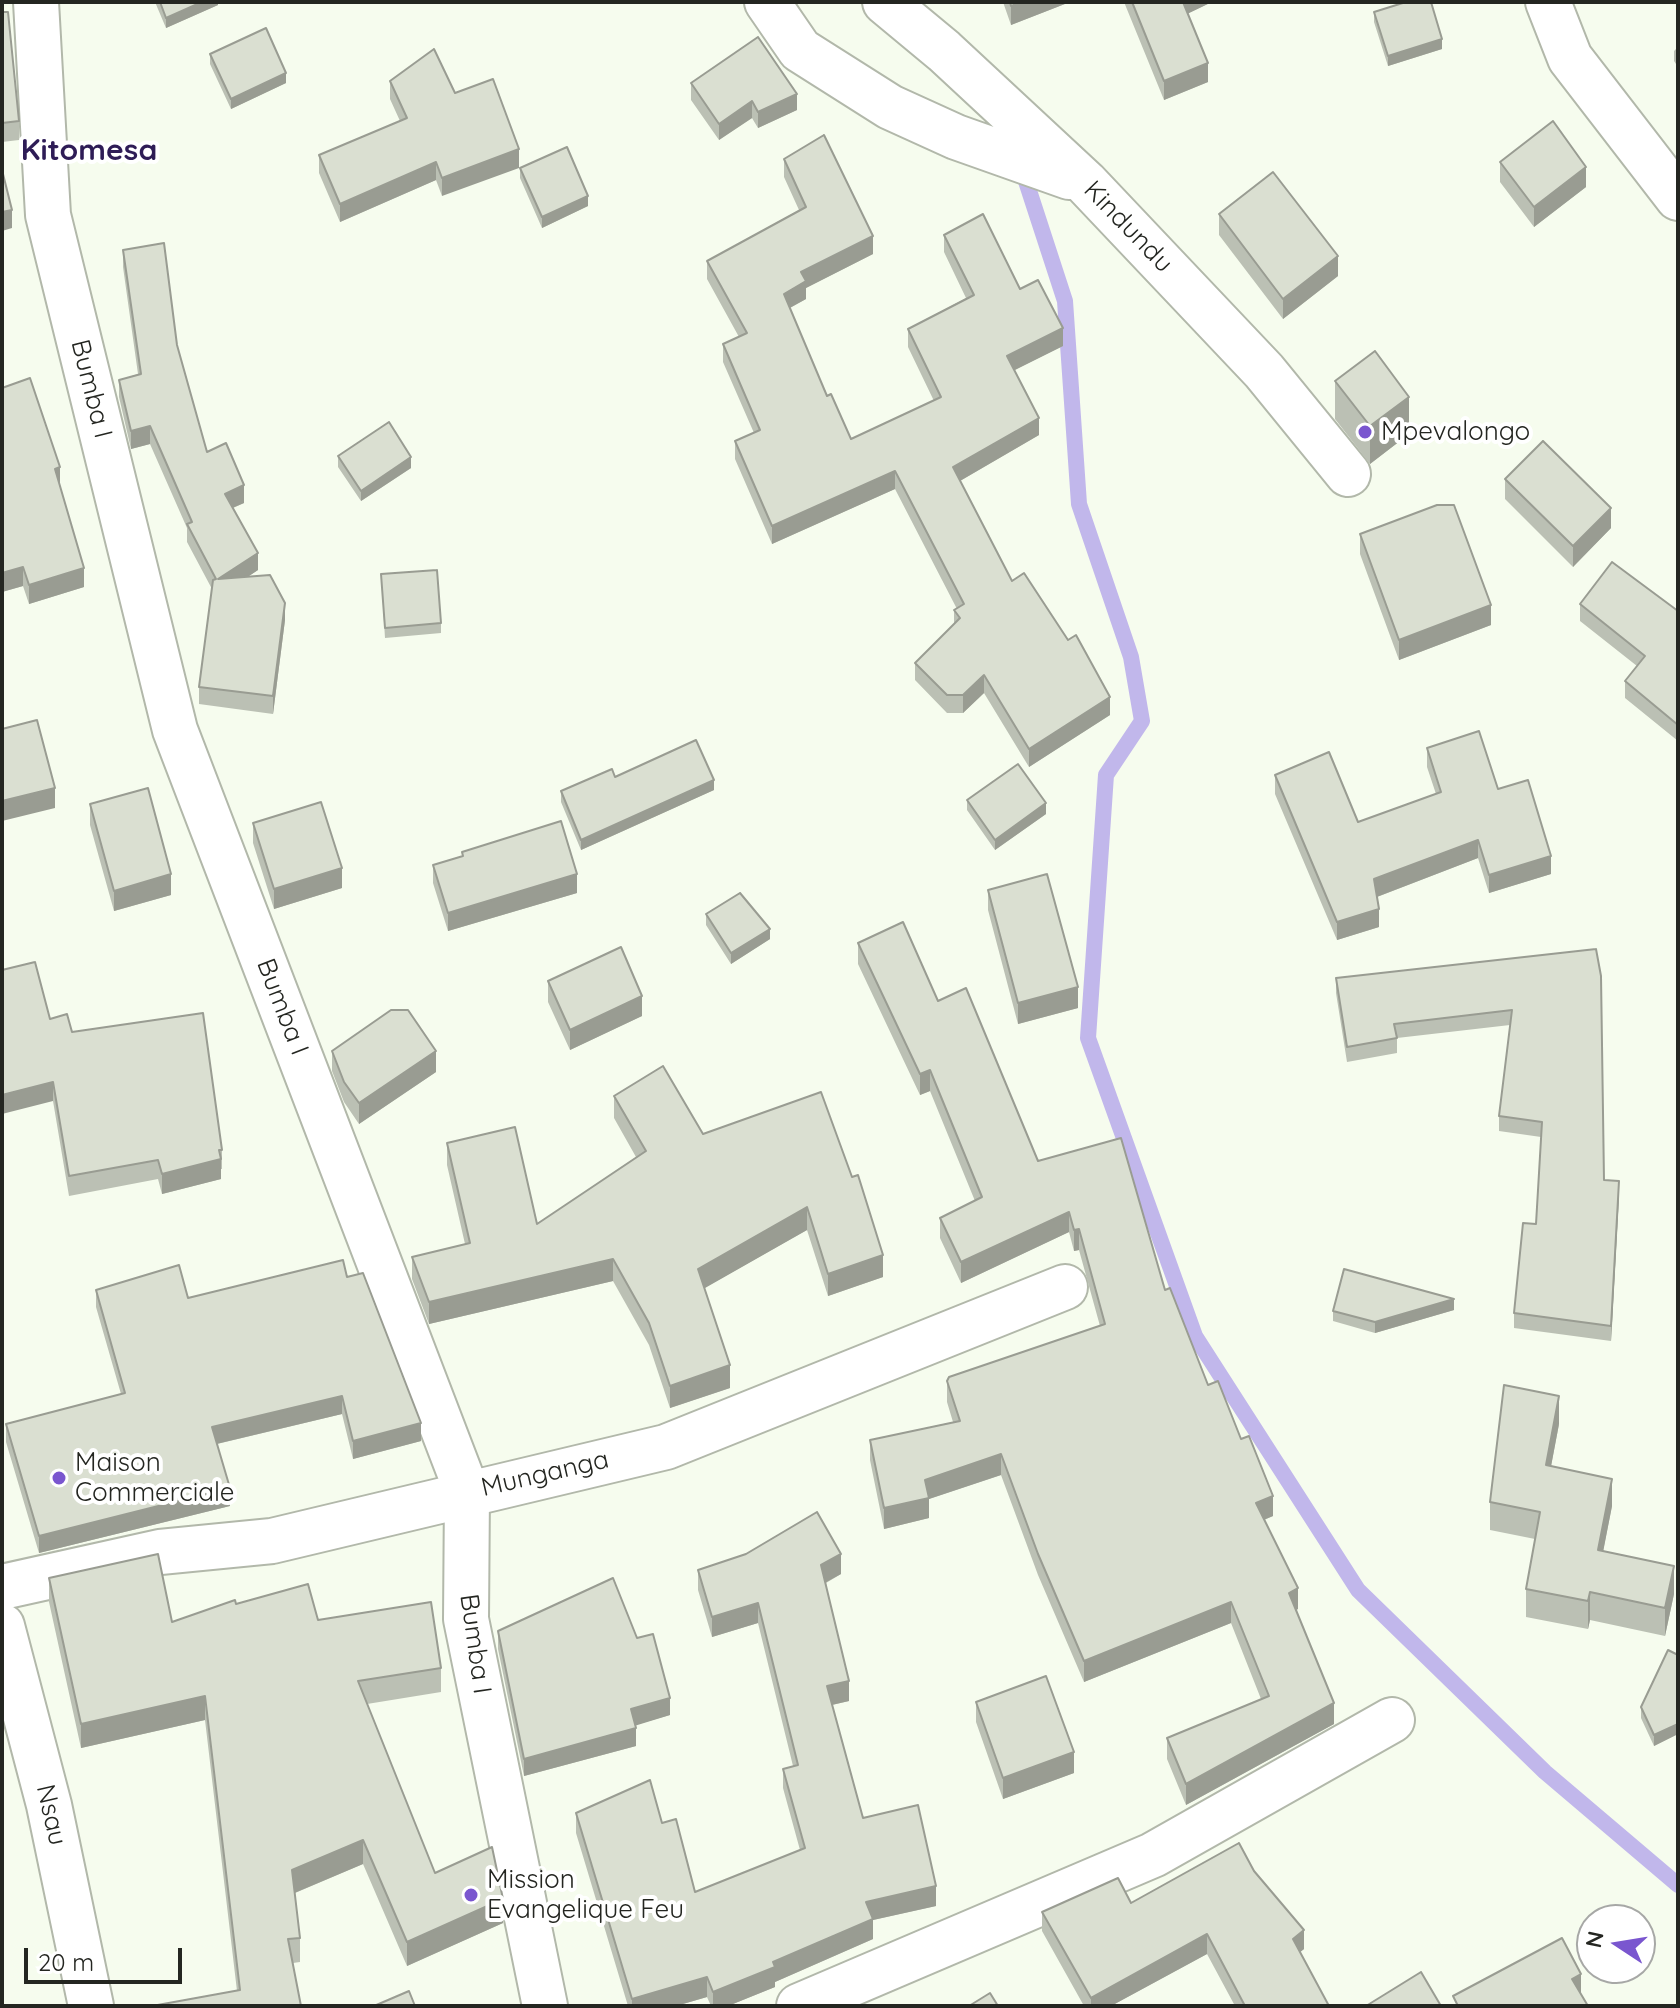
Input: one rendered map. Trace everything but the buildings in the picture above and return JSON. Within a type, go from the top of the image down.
[{"type":"street","name":"Bumba I","points":[[36,2],[48,215],[175,730],[467,1492],[466,1619],[545,2006]]},
{"type":"street","points":[[767,2],[800,50],[890,107],[956,137],[1085,182]]},
{"type":"street","name":"Kindundu","points":[[885,2],[944,51],[1085,182],[1264,371],[1348,474]]},
{"type":"street","points":[[1548,2],[1570,58],[1678,198]]},
{"type":"street","name":"Munganga","points":[[2,1587],[160,1552],[272,1541],[467,1492],[666,1447],[1065,1287]]},
{"type":"street","name":"Nsau","points":[[2,1626],[49,1805],[91,2006]]},
{"type":"street","points":[[799,2006],[1153,1855],[1392,1720]]},
{"type":"waterway","points":[[1021,166],[1065,301],[1079,504],[1131,657],[1142,721],[1106,775],[1088,1038],[1195,1336],[1358,1590],[1545,1772],[1678,1885]]},
{"type":"place","name":"Mpevalongo","points":[[1365,432]]},
{"type":"place","name":"Maison Commerciale","points":[[59,1478]]},
{"type":"place","name":"Mission Evangelique Feu","points":[[471,1895]]},
{"type":"district","name":"Kitomesa","points":[[89,151]]}]
